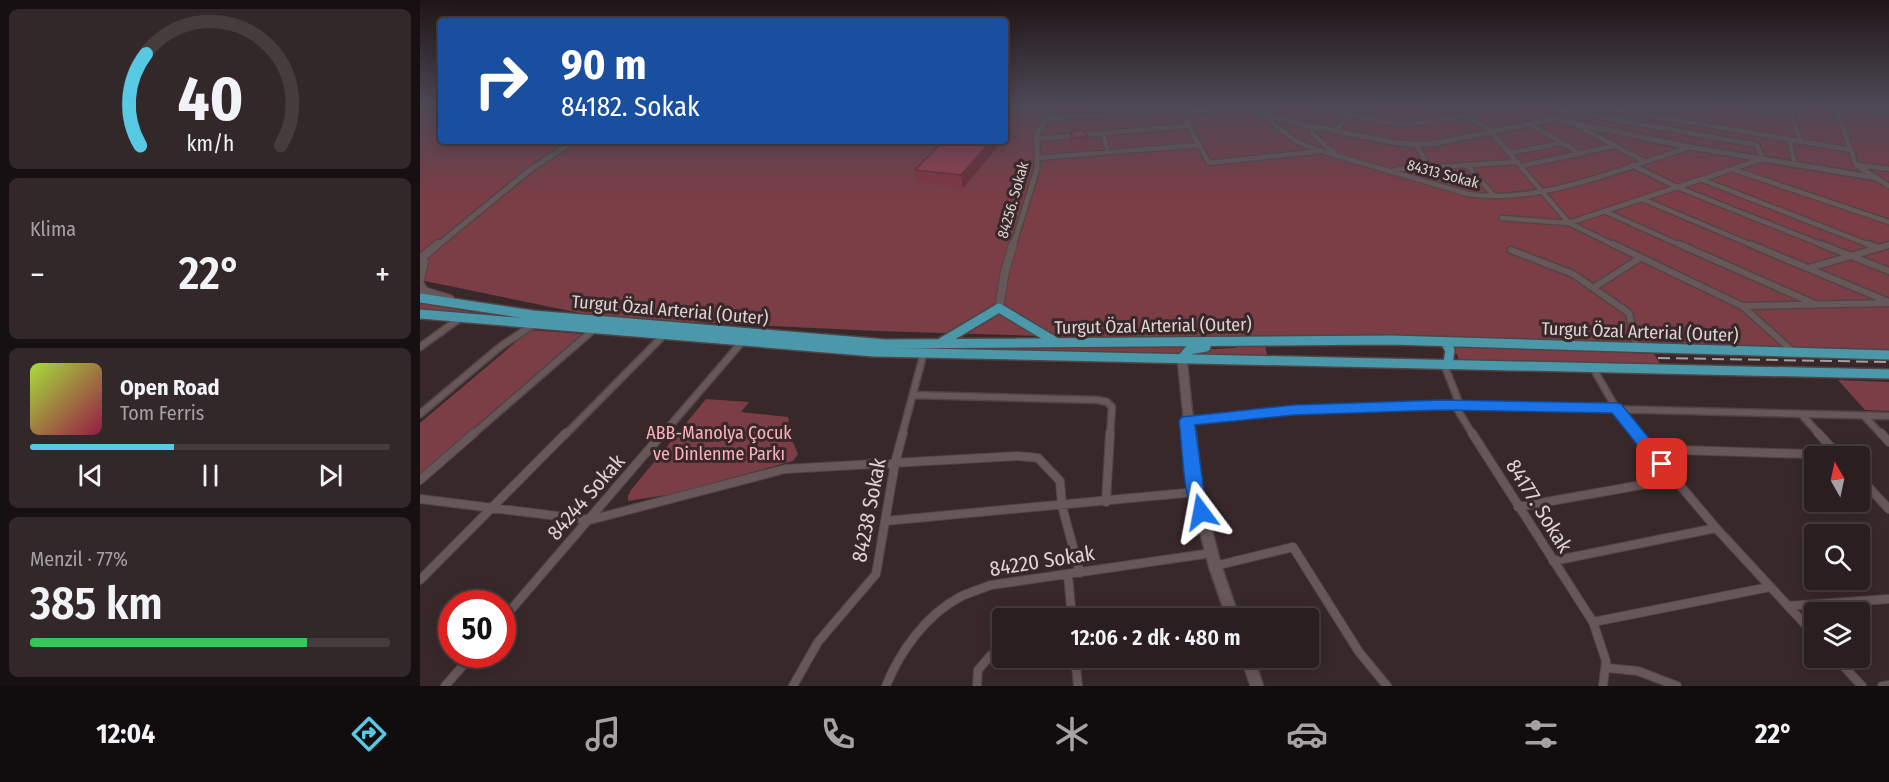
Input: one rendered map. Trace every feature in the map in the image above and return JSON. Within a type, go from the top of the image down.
[{"type":"main road","name":"Turgut Özal Arterial (Outer)","points":[[420,298],[533,315],[886,344],[1445,342],[1637,350],[1889,355]]},
{"type":"main road","points":[[939,344],[999,308],[1058,344]]},
{"type":"main road","name":"Turgut Özal Arterial (Outer)","points":[[420,314],[874,352],[1889,374]]},
{"type":"main road","points":[[420,322],[459,318]]},
{"type":"main road","points":[[1230,608],[1196,492],[1182,358],[1189,350],[1198,347],[1236,346],[1256,341]]},
{"type":"main road","points":[[1445,342],[1450,350],[1446,364]]},
{"type":"main road","points":[[1250,668],[1255,685]]},
{"type":"street","name":"84256. Sokak","points":[[999,308],[1005,271],[1037,169],[1037,135]]},
{"type":"street","points":[[1036,139],[1089,135]]},
{"type":"street","points":[[1103,135],[1108,152]]},
{"type":"street","points":[[1037,158],[1198,145],[1193,135]]},
{"type":"street","points":[[1288,135],[1296,141],[1321,151]]},
{"type":"street","points":[[1314,135],[1340,157]]},
{"type":"street","points":[[1353,135],[1417,146],[1480,135]]},
{"type":"street","points":[[1494,135],[1569,223]]},
{"type":"street","points":[[1548,135],[1579,153]]},
{"type":"street","points":[[1594,135],[1645,162]]},
{"type":"street","points":[[1628,135],[1877,178]]},
{"type":"street","points":[[1701,135],[1757,145],[1762,159]]},
{"type":"street","points":[[1765,135],[1851,150]]},
{"type":"street","points":[[1799,135],[1801,142]]},
{"type":"street","points":[[1846,135],[1856,165],[1889,186]]},
{"type":"street","points":[[1794,140],[1790,143],[1795,165]]},
{"type":"street","points":[[1509,153],[1562,143]]},
{"type":"street","points":[[420,279],[421,263],[437,247],[531,169],[569,144]]},
{"type":"street","name":"84313 Sokak","points":[[1198,145],[1209,163],[1321,151],[1468,194],[1494,196],[1544,193],[1690,147]]},
{"type":"street","points":[[1417,146],[1429,168]]},
{"type":"street","points":[[1389,172],[1467,165],[1519,164],[1614,146]]},
{"type":"street","points":[[1569,223],[1762,159]]},
{"type":"street","points":[[1467,165],[1494,196]]},
{"type":"street","points":[[1632,165],[1677,187],[1889,271]]},
{"type":"street","points":[[1856,165],[1889,170]]},
{"type":"street","points":[[1734,170],[1889,222]]},
{"type":"street","points":[[1702,179],[1878,248]]},
{"type":"street","points":[[1641,198],[1889,303]]},
{"type":"street","points":[[1604,211],[1815,304]]},
{"type":"street","points":[[1502,218],[1569,223],[1742,306],[1795,353]]},
{"type":"street","points":[[1808,268],[1889,245]]},
{"type":"street","points":[[1511,250],[1573,274],[1629,313],[1637,350]]},
{"type":"street","points":[[1593,288],[1640,258]]},
{"type":"street","points":[[420,284],[424,291],[451,300],[453,303]]},
{"type":"street","points":[[1742,306],[1889,303]]},
{"type":"street","points":[[420,347],[459,318]]},
{"type":"street","points":[[420,414],[501,346],[533,325]]},
{"type":"street","points":[[420,480],[594,330]]},
{"type":"street","points":[[420,580],[663,336]]},
{"type":"street","name":"84244 Sokak","points":[[516,604],[742,342]]},
{"type":"street","name":"84238 Sokak","points":[[793,686],[818,642],[876,574],[895,463],[924,352]]},
{"type":"street","name":"84177. Sokak","points":[[1446,364],[1458,400],[1457,409],[1593,622],[1602,643],[1608,668]]},
{"type":"street","points":[[1593,368],[1616,408],[1649,449],[1716,528],[1804,623]]},
{"type":"street","points":[[913,395],[1107,402],[1112,407],[1107,502]]},
{"type":"street","points":[[1187,421],[1294,410],[1457,405],[1889,416]]},
{"type":"street","points":[[1801,414],[1830,446]]},
{"type":"street","points":[[1864,416],[1889,442]]},
{"type":"street","points":[[1649,449],[1804,455]]},
{"type":"street","points":[[420,499],[590,520],[785,468],[1018,456],[1038,458],[1060,481],[1062,506],[1080,573]]},
{"type":"street","points":[[1518,507],[1675,479]]},
{"type":"street","points":[[1870,489],[1889,509]]},
{"type":"street","points":[[885,521],[1196,492]]},
{"type":"street","points":[[1553,561],[1716,528]]},
{"type":"street","name":"84220 Sokak","points":[[886,686],[891,673],[924,625],[960,597],[991,585],[1214,559],[1293,547],[1359,652],[1387,686]]},
{"type":"street","points":[[1068,575],[1071,608]]},
{"type":"street","points":[[1593,622],[1770,587]]},
{"type":"street","points":[[1788,606],[1889,599]]},
{"type":"street","points":[[977,686],[978,670],[992,655]]},
{"type":"street","points":[[445,686],[461,668]]},
{"type":"street","points":[[1076,668],[1078,686]]},
{"type":"street","points":[[1603,686],[1608,668],[1638,671],[1677,686]]},
{"type":"street","points":[[1846,668],[1862,686]]},
{"type":"street","points":[[1882,686],[1889,685]]},
{"type":"green space","points":[[420,135],[438,135],[438,144],[1008,144],[1008,135],[1889,135],[1889,351],[1205,341],[877,331],[604,318],[420,280]]},
{"type":"green space","points":[[420,303],[478,313],[803,342],[1191,345],[1177,354],[875,348],[420,311]]},
{"type":"green space","points":[[530,330],[583,334],[420,474],[420,423]]},
{"type":"green space","points":[[1249,343],[1265,343],[1267,355],[1193,354],[1197,350],[1234,348]]},
{"type":"green space","points":[[1447,345],[1654,354],[1661,365],[1459,361],[1457,354],[1450,354]]},
{"type":"green space","points":[[1838,380],[1889,382],[1889,411],[1865,410]]},
{"type":"green space","name":"ABB-Manolya Çocuk ve Dinlenme Parkı","points":[[706,399],[749,402],[741,412],[788,417],[791,438],[798,454],[793,461],[673,494],[628,501],[631,490]]},
{"type":"building","points":[[1072,135],[1088,137],[1074,138]]},
{"type":"building","points":[[940,144],[988,144],[961,175],[915,170]]},
{"type":"railway","points":[[1658,358],[1889,362]]},
{"type":"route","points":[[1201,512],[1196,492],[1187,421],[1294,410],[1442,405],[1616,408],[1662,464]]}]
